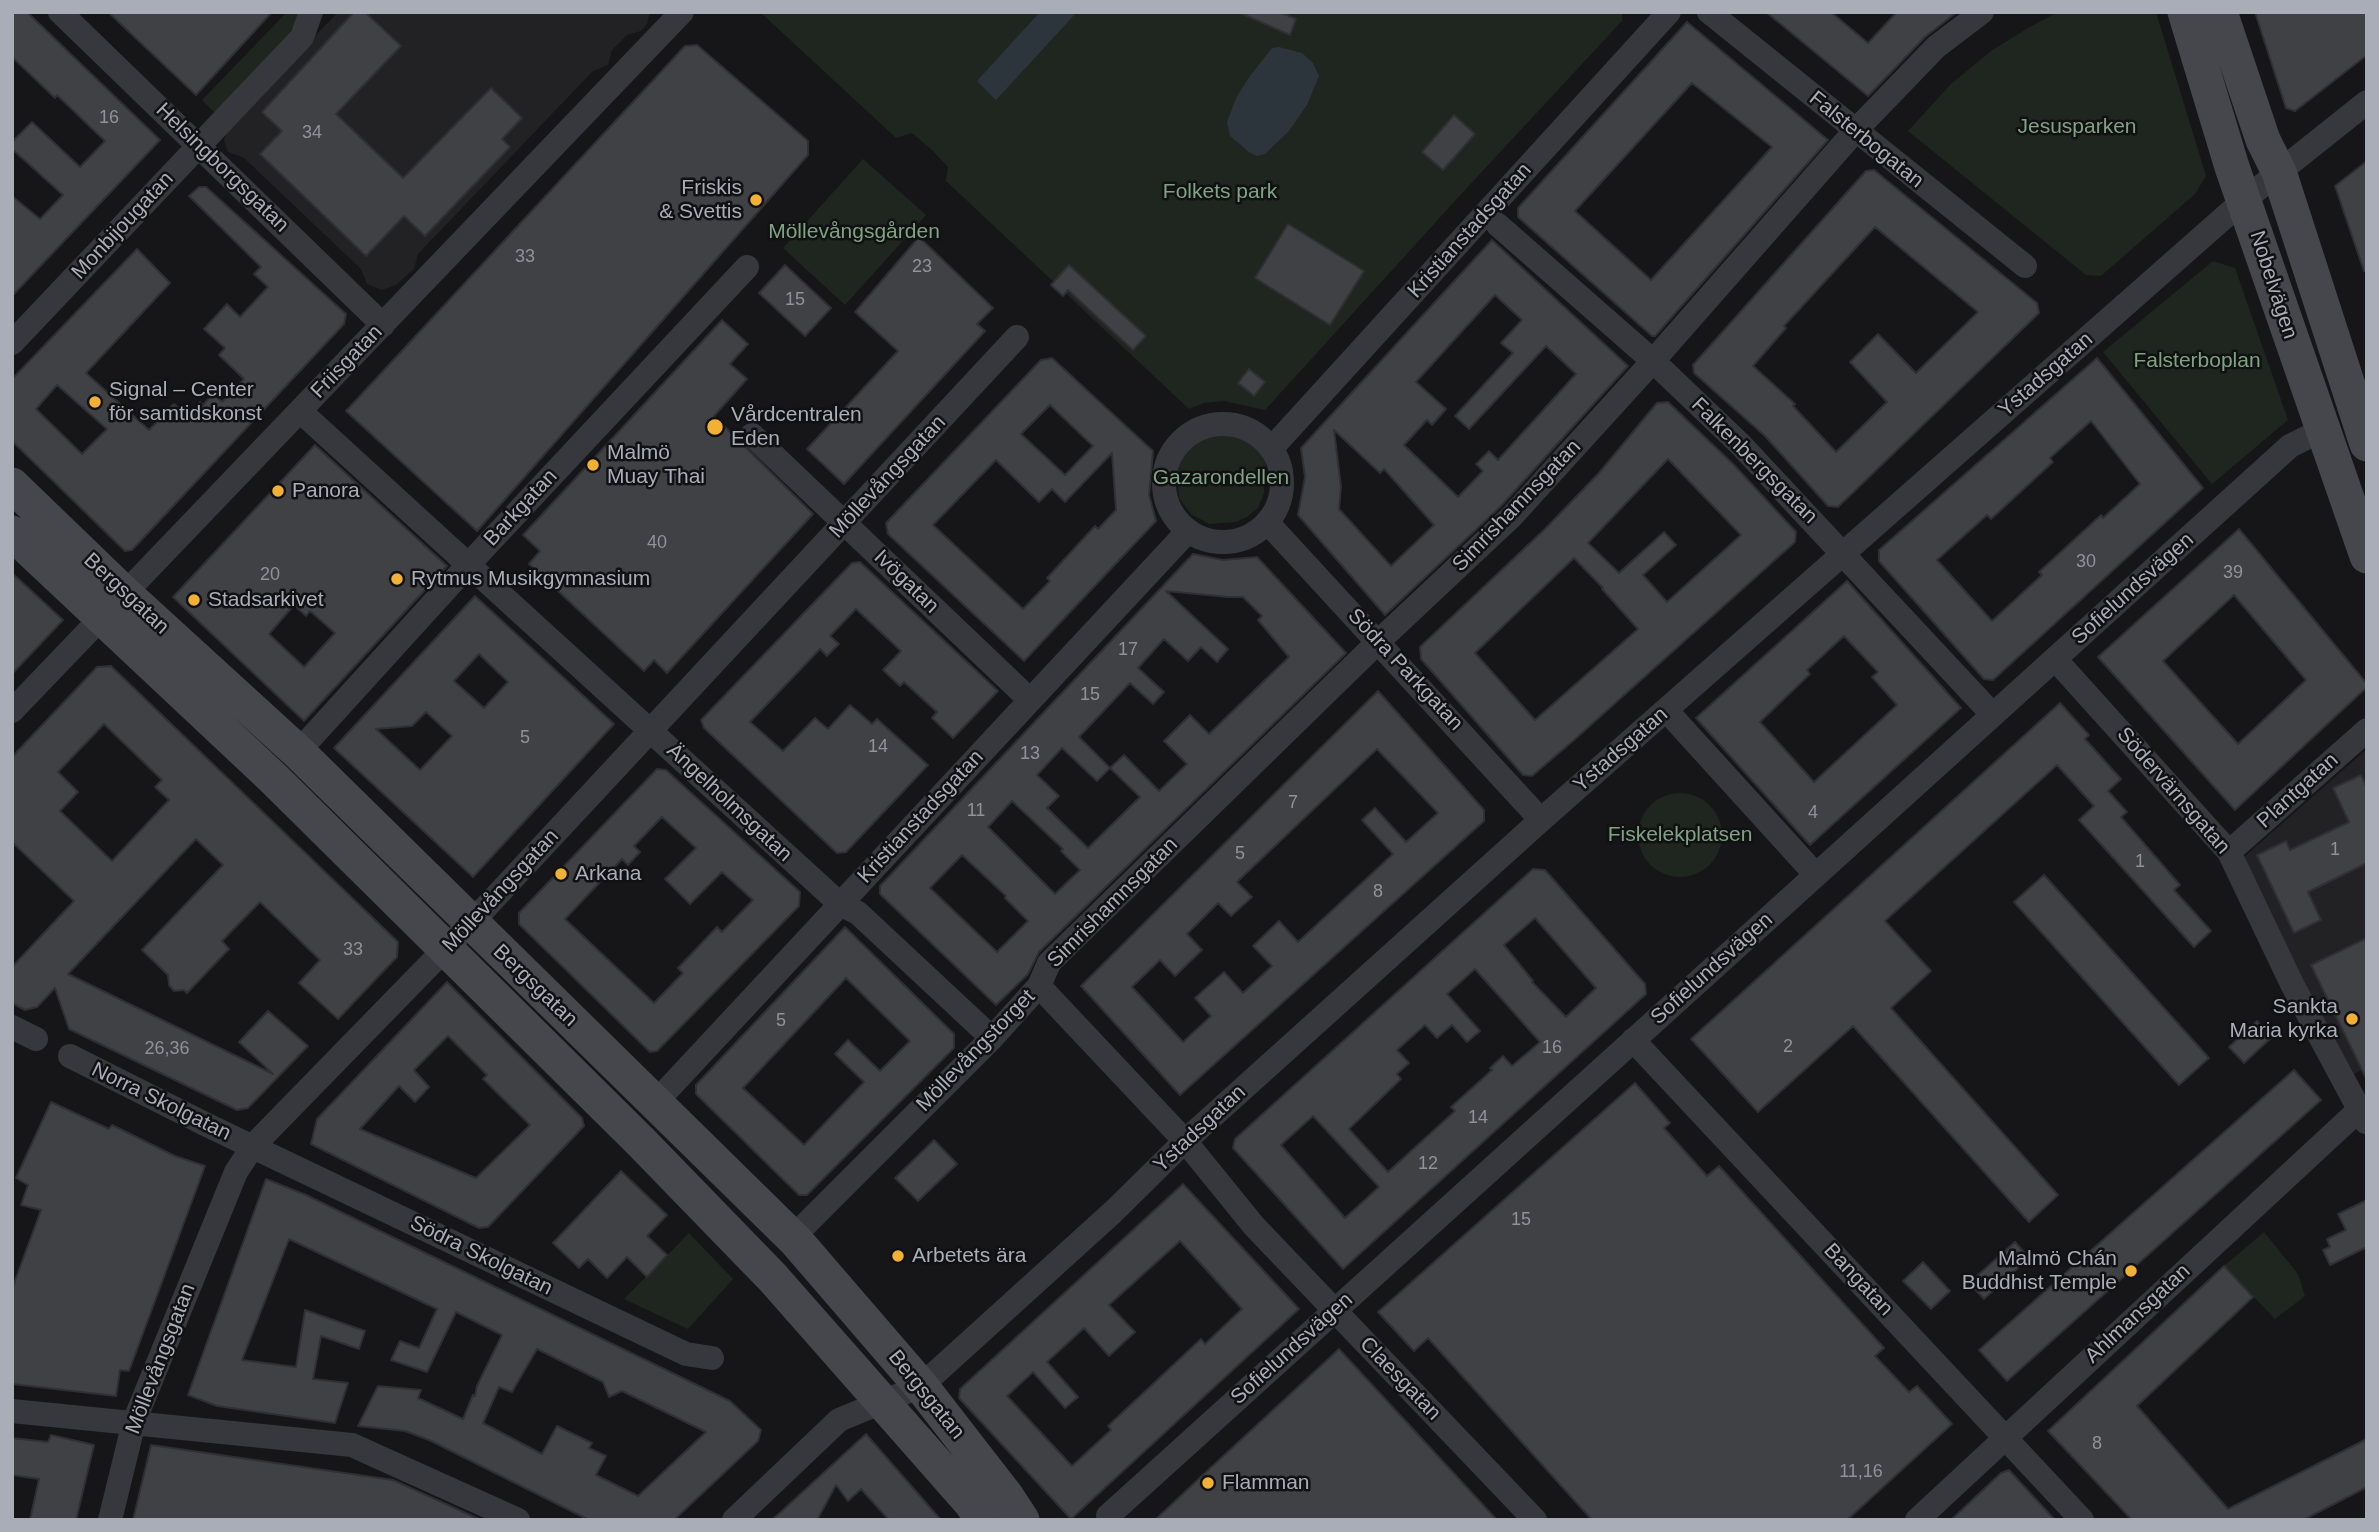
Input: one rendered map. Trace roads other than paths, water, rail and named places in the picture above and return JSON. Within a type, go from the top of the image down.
[{"type":"street","name":"Helsingborgsgatan","points":[[60,12],[383,325]]},
{"type":"street","name":"Monbijougatan","points":[[12,343],[302,37],[311,12]]},
{"type":"street","name":"Friisgatan","points":[[12,711],[682,12]]},
{"type":"street","name":"Kristianstadsgatan","points":[[1271,449],[1669,12]]},
{"type":"street","name":"Falsterbogatan","points":[[1709,12],[2025,266]]},
{"type":"street","name":"Simrishamnsgatan","points":[[1038,986],[1049,963],[1379,641],[1513,516],[1855,131],[1936,47],[1982,12]]},
{"type":"street","name":"Nobelvägen","points":[[2185,12],[2232,167],[2367,556]]},
{"type":"street","name":"Nobelvägen","points":[[2220,12],[2263,140],[2279,172],[2367,444]]},
{"type":"street","name":"Ystadsgatan","points":[[734,1520],[839,1420],[921,1385],[1113,1212],[1185,1141],[1541,820],[2244,200],[2367,102]]},
{"type":"street","name":"Falkenbergsgatan","points":[[1498,225],[1653,361],[1741,445],[1993,715]]},
{"type":"street","name":"Barkgatan","points":[[298,752],[468,565],[747,267]]},
{"type":"street","name":"Möllevångsgatan","points":[[110,1520],[134,1422],[236,1172],[253,1146],[471,924],[1017,337]]},
{"type":"street","name":"Ängelholmsgatan","points":[[300,411],[840,904],[858,913],[992,1038]]},
{"type":"street","points":[[1226,424],[1251,431],[1271,449],[1281,474],[1282,485],[1275,510],[1267,522],[1253,534],[1230,542],[1201,538],[1188,531],[1170,509],[1164,482],[1171,456],[1179,444],[1200,429],[1226,424]]},
{"type":"street","name":"Sofielundsvägen","points":[[1108,1516],[2290,446],[2322,430]]},
{"type":"street","name":"Ivögatan","points":[[752,435],[1030,701]]},
{"type":"street","name":"Bergsgatan","points":[[12,485],[125,594],[298,752],[793,1237],[921,1385],[1007,1497],[1021,1520]]},
{"type":"street","name":"Södra Parkgatan","points":[[1267,522],[1541,820]]},
{"type":"street","name":"Kristianstadsgatan","points":[[655,1103],[1188,531]]},
{"type":"street","name":"Bergsgatan","points":[[12,533],[273,778],[594,1094],[755,1260],[972,1504],[982,1520]]},
{"type":"street","name":"Södervärnsgatan","points":[[2055,659],[2229,852],[2292,984],[2364,1116]]},
{"type":"street","points":[[1666,710],[1816,875]]},
{"type":"street","name":"Plantgatan","points":[[2229,852],[2367,730]]},
{"type":"street","name":"Möllevångstorget","points":[[793,1237],[992,1038],[1038,986],[1185,1141]]},
{"type":"street","points":[[12,1027],[36,1039]]},
{"type":"street","name":"Bangatan","points":[[1633,1040],[2082,1520]]},
{"type":"street","name":"Norra Skolgatan","points":[[70,1056],[253,1146]]},
{"type":"street","name":"Ahlmansgatan","points":[[1917,1520],[2004,1437],[2364,1116]]},
{"type":"street","name":"Claesgatan","points":[[1185,1141],[1254,1226],[1535,1520]]},
{"type":"street","name":"Södra Skolgatan","points":[[253,1146],[686,1354],[712,1358]]},
{"type":"street","points":[[12,1411],[352,1445],[518,1520]]},
{"type":"place","name":"Friskis & Svettis","points":[[756,200]]},
{"type":"place","name":"Signal – Center för samtidskonst","points":[[95,402]]},
{"type":"place","name":"Vårdcentralen Eden","points":[[715,427]]},
{"type":"place","name":"Malmö Muay Thai","points":[[593,465]]},
{"type":"place","name":"Panora","points":[[278,491]]},
{"type":"place","name":"Rytmus Musikgymnasium","points":[[397,579]]},
{"type":"place","name":"Stadsarkivet","points":[[194,600]]},
{"type":"place","name":"Arkana","points":[[561,874]]},
{"type":"place","name":"Sankta Maria kyrka","points":[[2352,1019]]},
{"type":"place","name":"Arbetets ära","points":[[898,1256]]},
{"type":"place","name":"Malmö Chán Buddhist Temple","points":[[2131,1271]]},
{"type":"place","name":"Flamman","points":[[1208,1483]]},
{"type":"park label","name":"Jesusparken","points":[[2077,127]]},
{"type":"park label","name":"Folkets park","points":[[1220,192]]},
{"type":"park label","name":"Möllevångsgården","points":[[854,232]]},
{"type":"park label","name":"Falsterboplan","points":[[2197,361]]},
{"type":"park label","name":"Gazarondellen","points":[[1221,478]]},
{"type":"park label","name":"Fiskelekplatsen","points":[[1680,835]]}]
